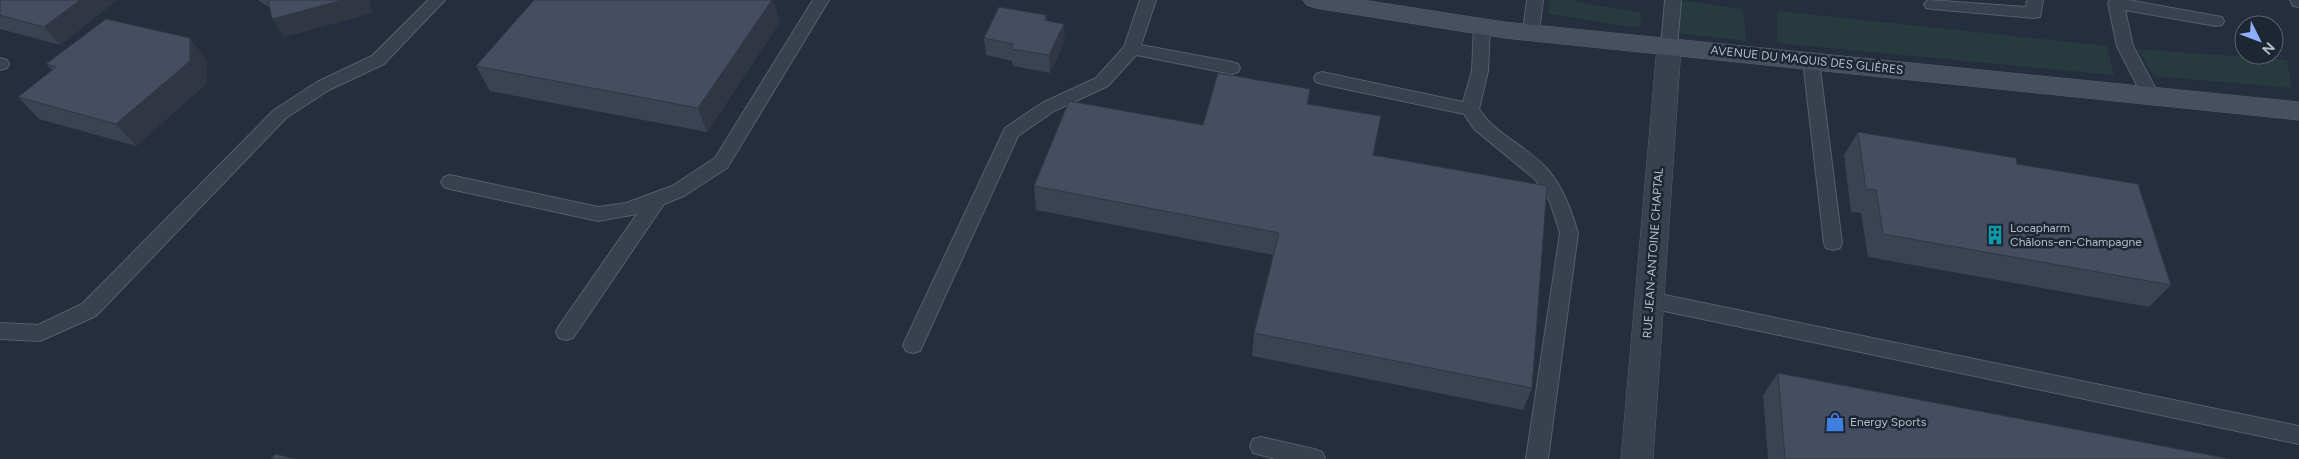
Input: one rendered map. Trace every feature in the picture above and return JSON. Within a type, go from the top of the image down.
[{"type":"main road","name":"AVENUE DU MAQUIS DES GLIÈRES","points":[[1322,0],[1530,32],[2299,111]]},
{"type":"street","name":"RUE JEAN-ANTOINE CHAPTAL","points":[[1637,459],[1669,46]]},
{"type":"lane","points":[[0,331],[40,333],[89,310],[280,114],[323,86],[378,60],[437,0]]},
{"type":"lane","points":[[450,182],[598,214],[628,210],[678,191],[721,163],[821,0]]},
{"type":"lane","points":[[913,344],[1011,132],[1048,107],[1102,82],[1132,49],[1148,0]]},
{"type":"lane","points":[[1530,32],[1535,0]]},
{"type":"lane","points":[[1669,46],[1673,0]]},
{"type":"lane","points":[[1932,4],[2034,13],[2035,0]]},
{"type":"lane","points":[[2150,95],[2125,46],[2110,1],[2216,21]]},
{"type":"lane","points":[[1470,109],[1480,71],[1482,26]]},
{"type":"lane","points":[[1132,49],[1232,68]]},
{"type":"lane","points":[[1811,61],[1833,244]]},
{"type":"lane","points":[[1322,78],[1470,109],[1480,125],[1542,174],[1559,200],[1569,233],[1537,459]]},
{"type":"lane","points":[[566,332],[657,199]]},
{"type":"lane","points":[[1650,300],[2299,435]]},
{"type":"lane","points":[[1261,446],[1314,459]]},
{"type":"green space","points":[[1550,0],[1570,0],[1641,13],[1640,28],[1548,14]]},
{"type":"green space","points":[[1679,0],[1743,9],[1746,41],[1678,33]]},
{"type":"green space","points":[[1777,11],[2107,46],[2114,75],[1777,43]]},
{"type":"green space","points":[[2137,49],[2234,56],[2234,65],[2284,65],[2284,60],[2287,60],[2292,88],[2154,76]]},
{"type":"building","points":[[0,0],[80,0],[44,27],[0,15]]},
{"type":"building","points":[[268,0],[343,0],[272,19]]},
{"type":"building","points":[[534,0],[772,0],[698,108],[476,66]]},
{"type":"building","points":[[999,7],[1046,15],[1044,20],[1064,24],[1049,55],[1011,49],[1013,44],[984,38]]},
{"type":"building","points":[[106,19],[190,38],[190,61],[116,124],[18,97],[56,67],[46,64]]},
{"type":"building","points":[[1218,73],[1310,89],[1307,104],[1381,116],[1373,155],[1547,186],[1532,388],[1254,333],[1279,233],[1034,186],[1069,101],[1203,125]]},
{"type":"building","name":"Locapharm Châlons-en-Champagne","points":[[1858,132],[2016,158],[2017,164],[2138,184],[2171,285],[1883,234],[1876,190],[1866,189]]},
{"type":"building","points":[[1778,373],[2106,435],[2230,459],[1785,459]]},
{"type":"building","points":[[275,454],[296,459],[271,459]]},
{"type":"place","name":"Locapharm Châlons-en-Champagne","points":[[1995,235]]},
{"type":"place","name":"Energy Sports","points":[[1835,422]]}]
